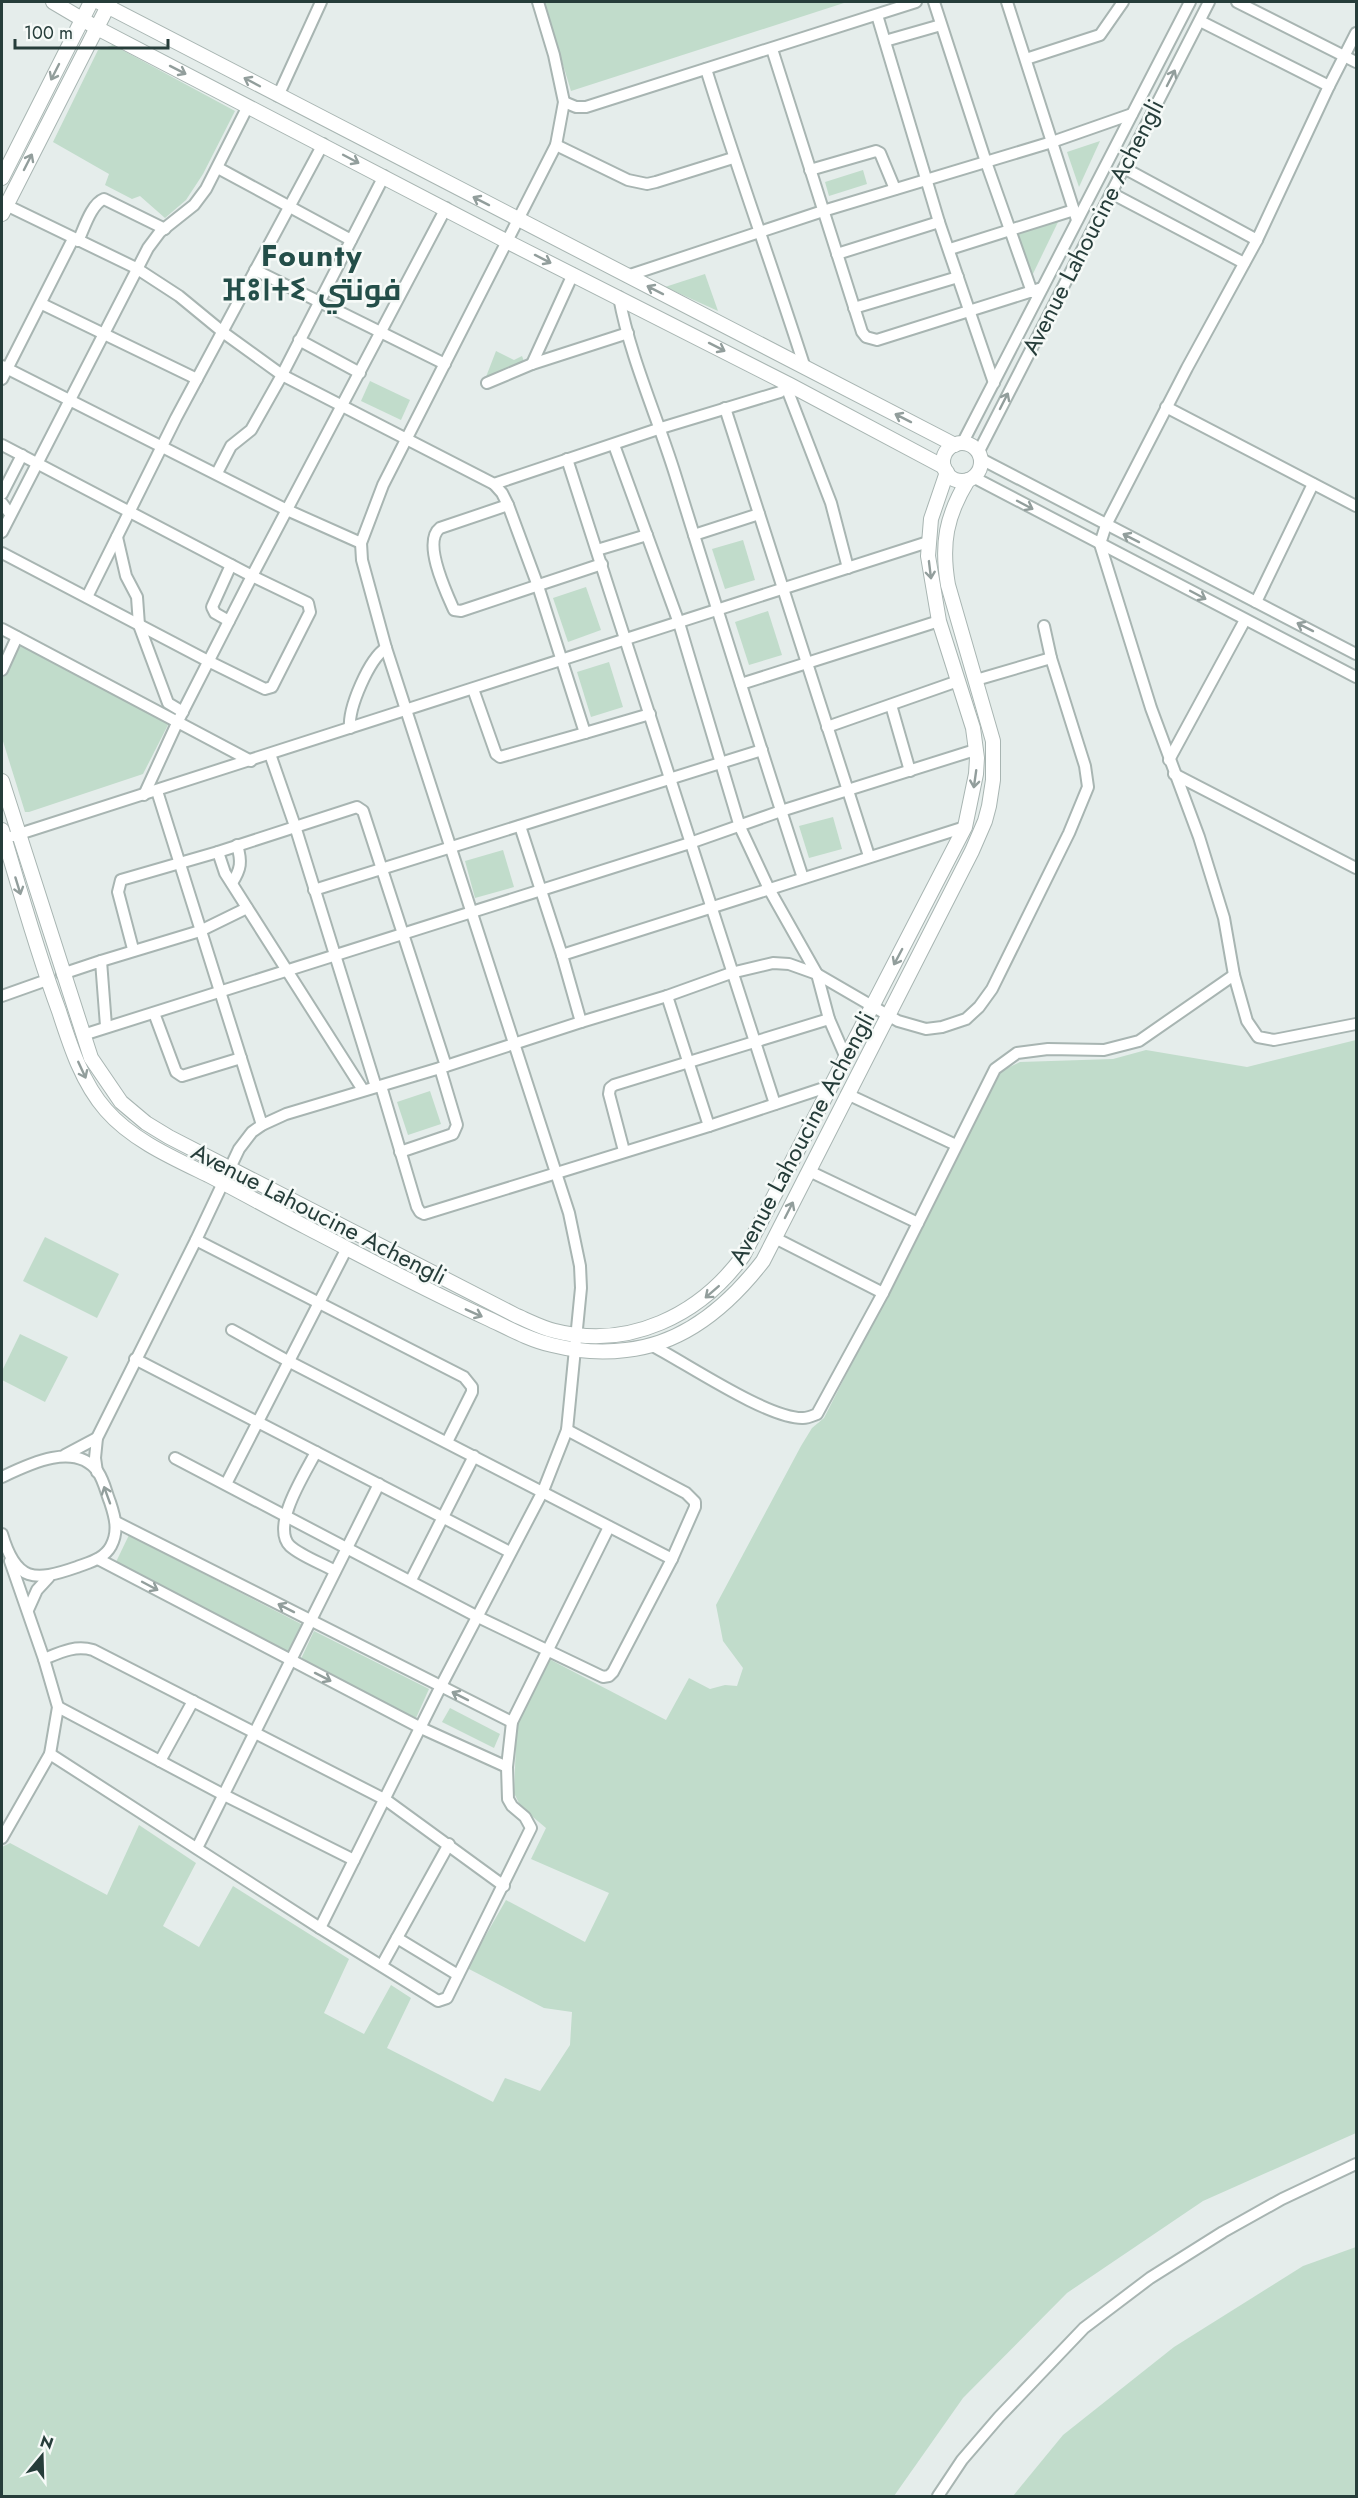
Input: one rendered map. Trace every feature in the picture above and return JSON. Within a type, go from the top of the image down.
[{"type":"street","points":[[53,2],[97,28],[508,242],[619,297],[945,470],[956,480],[971,479],[1356,677]]},
{"type":"street","points":[[2,178],[91,2]]},
{"type":"street","points":[[278,96],[321,2]]},
{"type":"street","points":[[320,1928],[441,1686],[543,1491],[567,1430],[578,1334],[580,1266],[569,1213],[386,648],[362,560],[362,543],[383,485],[556,145],[564,102],[554,55],[538,2]]},
{"type":"street","points":[[564,102],[576,107],[586,107],[916,2]]},
{"type":"street","points":[[772,49],[862,332],[866,337],[877,340],[1037,290],[1010,230],[934,2]]},
{"type":"street","points":[[950,249],[1010,230],[1075,215],[1007,2]]},
{"type":"street","points":[[1026,59],[1100,35],[1123,2]]},
{"type":"street","name":"Avenue Lahoucine Achengli","points":[[958,445],[994,384],[1037,290],[1075,215],[1132,114],[1190,2]]},
{"type":"street","name":"Avenue Lahoucine Achengli","points":[[979,456],[1209,2]]},
{"type":"street","points":[[1237,2],[1356,62]]},
{"type":"street","points":[[585,733],[538,586],[508,505],[494,484],[282,375],[224,333],[179,296],[136,268],[4,210],[97,28],[106,3],[278,96],[805,368],[958,445],[971,446],[979,456],[1106,525],[1356,654]]},
{"type":"street","points":[[877,15],[939,222],[994,384]]},
{"type":"street","points":[[1200,21],[1329,86]]},
{"type":"street","points":[[885,41],[941,25]]},
{"type":"street","points":[[1356,33],[1257,240],[1166,407],[1106,525],[1100,544],[1169,760],[1199,837],[1215,888],[1224,918],[1234,975],[1247,1021],[1258,1037],[1274,1040],[1356,1024]]},
{"type":"street","points":[[706,69],[805,368]]},
{"type":"street","points":[[2,532],[136,268],[148,248],[165,229],[194,205],[218,168],[248,106]]},
{"type":"street","points":[[627,276],[823,211],[1052,142],[1132,114]]},
{"type":"street","points":[[87,597],[197,379],[224,333],[323,144]]},
{"type":"street","points":[[556,145],[641,184],[656,182],[734,158]]},
{"type":"street","points":[[810,170],[876,151],[880,153],[896,189]]},
{"type":"street","points":[[218,168],[351,240]]},
{"type":"street","points":[[1124,168],[1257,240]]},
{"type":"street","points":[[217,473],[231,446],[251,430],[282,375],[384,176]]},
{"type":"street","points":[[1111,194],[1244,263]]},
{"type":"street","points":[[2,379],[4,367],[42,304],[75,240],[100,201],[104,199],[165,229]]},
{"type":"street","points":[[144,795],[208,661],[446,208]]},
{"type":"street","points":[[837,254],[939,222]]},
{"type":"street","points":[[255,270],[445,364]]},
{"type":"street","points":[[532,364],[573,274]]},
{"type":"street","points":[[854,308],[958,277]]},
{"type":"street","points":[[619,297],[627,333],[661,428],[716,611],[803,878]]},
{"type":"street","points":[[42,304],[104,332],[197,379]]},
{"type":"street","points":[[487,383],[532,364],[627,333]]},
{"type":"street","points":[[299,340],[360,373]]},
{"type":"street","points":[[4,367],[287,510],[362,543]]},
{"type":"street","points":[[494,484],[789,387]]},
{"type":"street","points":[[789,387],[831,502],[848,568]]},
{"type":"street","points":[[1166,407],[1356,506]]},
{"type":"street","points":[[725,408],[869,856]]},
{"type":"street","points":[[2,445],[308,603],[310,612],[269,689],[139,626],[2,553]]},
{"type":"street","points":[[614,445],[679,623],[740,826],[769,889],[817,974],[830,1019],[846,1058]]},
{"type":"street","points":[[945,470],[947,452],[958,445]]},
{"type":"street","points":[[2,494],[22,455]]},
{"type":"street","points":[[971,479],[980,469],[979,456]]},
{"type":"street","points":[[567,459],[775,1104]]},
{"type":"street","name":"Avenue Lahoucine Achengli","points":[[2,781],[62,974],[91,1058],[121,1102],[146,1123],[231,1169],[517,1316],[555,1331],[578,1334],[619,1335],[642,1330],[689,1309],[719,1287],[743,1256],[965,827],[976,774],[973,728],[939,621],[933,596],[928,542],[931,519],[945,470]]},
{"type":"street","name":"Avenue Lahoucine Achengli","points":[[3,835],[47,980],[91,1090],[106,1111],[141,1139],[464,1308],[532,1339],[552,1346],[576,1349],[628,1350],[651,1345],[672,1337],[717,1312],[744,1286],[763,1261],[972,851],[985,821],[993,780],[993,741],[944,567],[945,540],[950,515],[971,479]]},
{"type":"street","points":[[1256,602],[1314,483]]},
{"type":"street","points":[[2,503],[10,514]]},
{"type":"street","points":[[508,505],[440,528],[433,536],[432,549],[454,610],[461,611],[602,564]]},
{"type":"street","points":[[694,535],[759,514]]},
{"type":"street","points":[[597,550],[646,535]]},
{"type":"street","points":[[117,537],[126,576],[137,597],[139,626],[168,703],[181,717]]},
{"type":"street","points":[[3,835],[19,834],[157,791],[928,542]]},
{"type":"street","points":[[229,621],[215,613],[212,607],[231,565]]},
{"type":"street","points":[[1169,760],[1245,620]]},
{"type":"street","points":[[741,684],[939,621]]},
{"type":"street","points":[[7,1552],[12,1561],[23,1571],[36,1576],[49,1577],[98,1559],[113,1544],[116,1522],[97,1472],[95,1458],[97,1438],[224,1184],[239,1149],[252,1132],[262,1125],[286,1114],[668,996],[731,973],[773,963],[789,964],[817,974],[898,1021],[926,1029],[959,1023],[974,1013],[992,989],[1086,794],[1087,777],[1051,658],[1044,626]]},
{"type":"street","points":[[2,629],[181,717],[251,761]]},
{"type":"street","points":[[2,670],[17,637]]},
{"type":"street","points":[[350,728],[351,707],[374,659],[386,648]]},
{"type":"street","points":[[976,680],[1051,658]]},
{"type":"street","points":[[827,728],[958,681]]},
{"type":"street","points":[[473,689],[496,754],[504,758],[650,714]]},
{"type":"street","points":[[891,705],[909,771]]},
{"type":"street","points":[[314,890],[762,750]]},
{"type":"street","points":[[83,1035],[334,957],[470,911],[690,843],[781,811],[975,750]]},
{"type":"street","points":[[270,754],[295,826],[334,957],[420,1212],[424,1214],[709,1126],[833,1085]]},
{"type":"street","points":[[1174,774],[1356,868]]},
{"type":"street","points":[[157,791],[262,1125]]},
{"type":"street","points":[[133,949],[118,885],[121,880],[218,852],[353,807],[360,808],[404,934],[443,1067],[457,1125],[453,1134],[400,1152]]},
{"type":"street","points":[[520,826],[581,1022]]},
{"type":"street","points":[[562,955],[965,827]]},
{"type":"street","points":[[232,883],[240,870],[241,859],[237,845]]},
{"type":"street","points":[[218,852],[222,866],[247,908],[363,1090]]},
{"type":"street","points":[[62,974],[133,949],[200,931],[247,908]]},
{"type":"street","points":[[101,961],[106,1026]]},
{"type":"street","points":[[651,1345],[751,1401],[786,1415],[808,1418],[820,1410],[883,1293],[994,1069],[1003,1060],[1017,1053],[1048,1049],[1104,1050],[1124,1047],[1139,1041],[1234,975]]},
{"type":"street","points":[[2,996],[47,980]]},
{"type":"street","points":[[668,996],[709,1126]]},
{"type":"street","points":[[154,1013],[176,1072],[182,1076],[241,1058]]},
{"type":"street","points":[[624,1151],[609,1094],[610,1088],[614,1085],[830,1019]]},
{"type":"street","points":[[847,1094],[956,1145]]},
{"type":"street","points":[[809,1170],[918,1223]]},
{"type":"street","points":[[775,1238],[883,1293]]},
{"type":"street","points":[[196,1240],[469,1381],[472,1392],[447,1442]]},
{"type":"street","points":[[226,1484],[348,1248]]},
{"type":"street","points":[[232,1330],[672,1559]]},
{"type":"street","points":[[135,1359],[510,1552]]},
{"type":"street","points":[[175,1458],[478,1617],[597,1675],[609,1676],[672,1559],[695,1507],[693,1497],[567,1430]]},
{"type":"street","points":[[2,1477],[65,1456],[97,1438]]},
{"type":"street","points":[[316,1452],[284,1516],[285,1539],[290,1546],[335,1571]]},
{"type":"street","points":[[65,1456],[83,1460],[97,1472]]},
{"type":"street","points":[[411,1580],[474,1456]]},
{"type":"street","points":[[197,1848],[379,1484]]},
{"type":"street","points":[[116,1522],[512,1722]]},
{"type":"street","points":[[50,1754],[438,2001],[447,1998],[531,1828],[525,1817],[512,1806],[508,1799],[507,1767],[512,1722],[609,1527]]},
{"type":"street","points":[[2,1534],[45,1659],[58,1707],[50,1754],[2,1838]]},
{"type":"street","points":[[98,1559],[421,1728],[507,1767]]},
{"type":"street","points":[[28,1610],[37,1590],[49,1577]]},
{"type":"street","points":[[45,1659],[71,1649],[93,1650],[386,1800],[504,1886]]},
{"type":"street","points":[[160,1761],[193,1701]]},
{"type":"street","points":[[58,1707],[224,1795],[354,1860]]},
{"type":"street","points":[[382,1965],[449,1844]]},
{"type":"street","points":[[397,1938],[458,1975]]},
{"type":"street","points":[[938,2496],[962,2460],[999,2417],[1084,2328],[1150,2278],[1223,2232],[1282,2199],[1356,2164]]},
{"type":"green space","points":[[544,2],[847,2],[571,91]]},
{"type":"green space","points":[[113,45],[235,111],[203,174],[186,200],[165,218],[140,196],[132,199],[105,185],[109,174],[53,142],[98,50]]},
{"type":"green space","points":[[1100,141],[1079,187],[1067,152]]},
{"type":"green space","points":[[863,170],[867,184],[829,196],[825,182]]},
{"type":"green space","points":[[1059,220],[1029,282],[1013,236]]},
{"type":"green space","points":[[705,274],[718,311],[665,287]]},
{"type":"green space","points":[[496,351],[514,360],[522,356],[525,364],[484,382]]},
{"type":"green space","points":[[370,381],[410,400],[401,420],[361,401]]},
{"type":"green space","points":[[743,540],[755,580],[725,589],[712,549]]},
{"type":"green space","points":[[586,587],[601,630],[568,642],[553,598]]},
{"type":"green space","points":[[768,611],[782,655],[749,665],[735,622]]},
{"type":"green space","points":[[21,645],[170,721],[143,774],[25,812],[2,738],[2,679]]},
{"type":"green space","points":[[609,662],[623,707],[591,717],[577,672]]},
{"type":"green space","points":[[833,817],[842,849],[809,858],[799,826]]},
{"type":"green space","points":[[503,850],[514,887],[475,898],[465,861]]},
{"type":"green space","points":[[1356,1040],[1356,2133],[1203,2201],[1067,2293],[963,2398],[894,2496],[2,2496],[2,1847],[10,1843],[107,1895],[139,1825],[196,1863],[163,1926],[199,1947],[233,1886],[349,1959],[324,2013],[364,2034],[391,1985],[411,1998],[387,2048],[493,2102],[505,2078],[540,2091],[570,2045],[572,2012],[544,2008],[467,1968],[506,1900],[585,1942],[609,1893],[531,1859],[546,1828],[521,1807],[514,1793],[517,1719],[549,1659],[666,1720],[689,1678],[710,1689],[725,1685],[737,1686],[743,1668],[723,1641],[716,1605],[801,1446],[812,1428],[824,1418],[1001,1071],[1020,1062],[1113,1059],[1146,1050],[1247,1067]]},
{"type":"green space","points":[[430,1091],[441,1124],[408,1135],[397,1102]]},
{"type":"green space","points":[[45,1237],[119,1274],[97,1318],[23,1281]]},
{"type":"green space","points":[[20,1334],[68,1357],[45,1402],[2,1380],[2,1371]]},
{"type":"green space","points":[[129,1535],[303,1625],[289,1654],[115,1564]]},
{"type":"green space","points":[[314,1631],[429,1689],[416,1718],[301,1659]]},
{"type":"green space","points":[[450,1708],[500,1734],[494,1748],[442,1722]]},
{"type":"green space","points":[[1356,2247],[1356,2496],[1013,2496],[1063,2435],[1174,2347],[1303,2266]]},
{"type":"district","name":"Founty ⴼⵓⵏⵜⵉ فونتي","points":[[312,273]]}]
